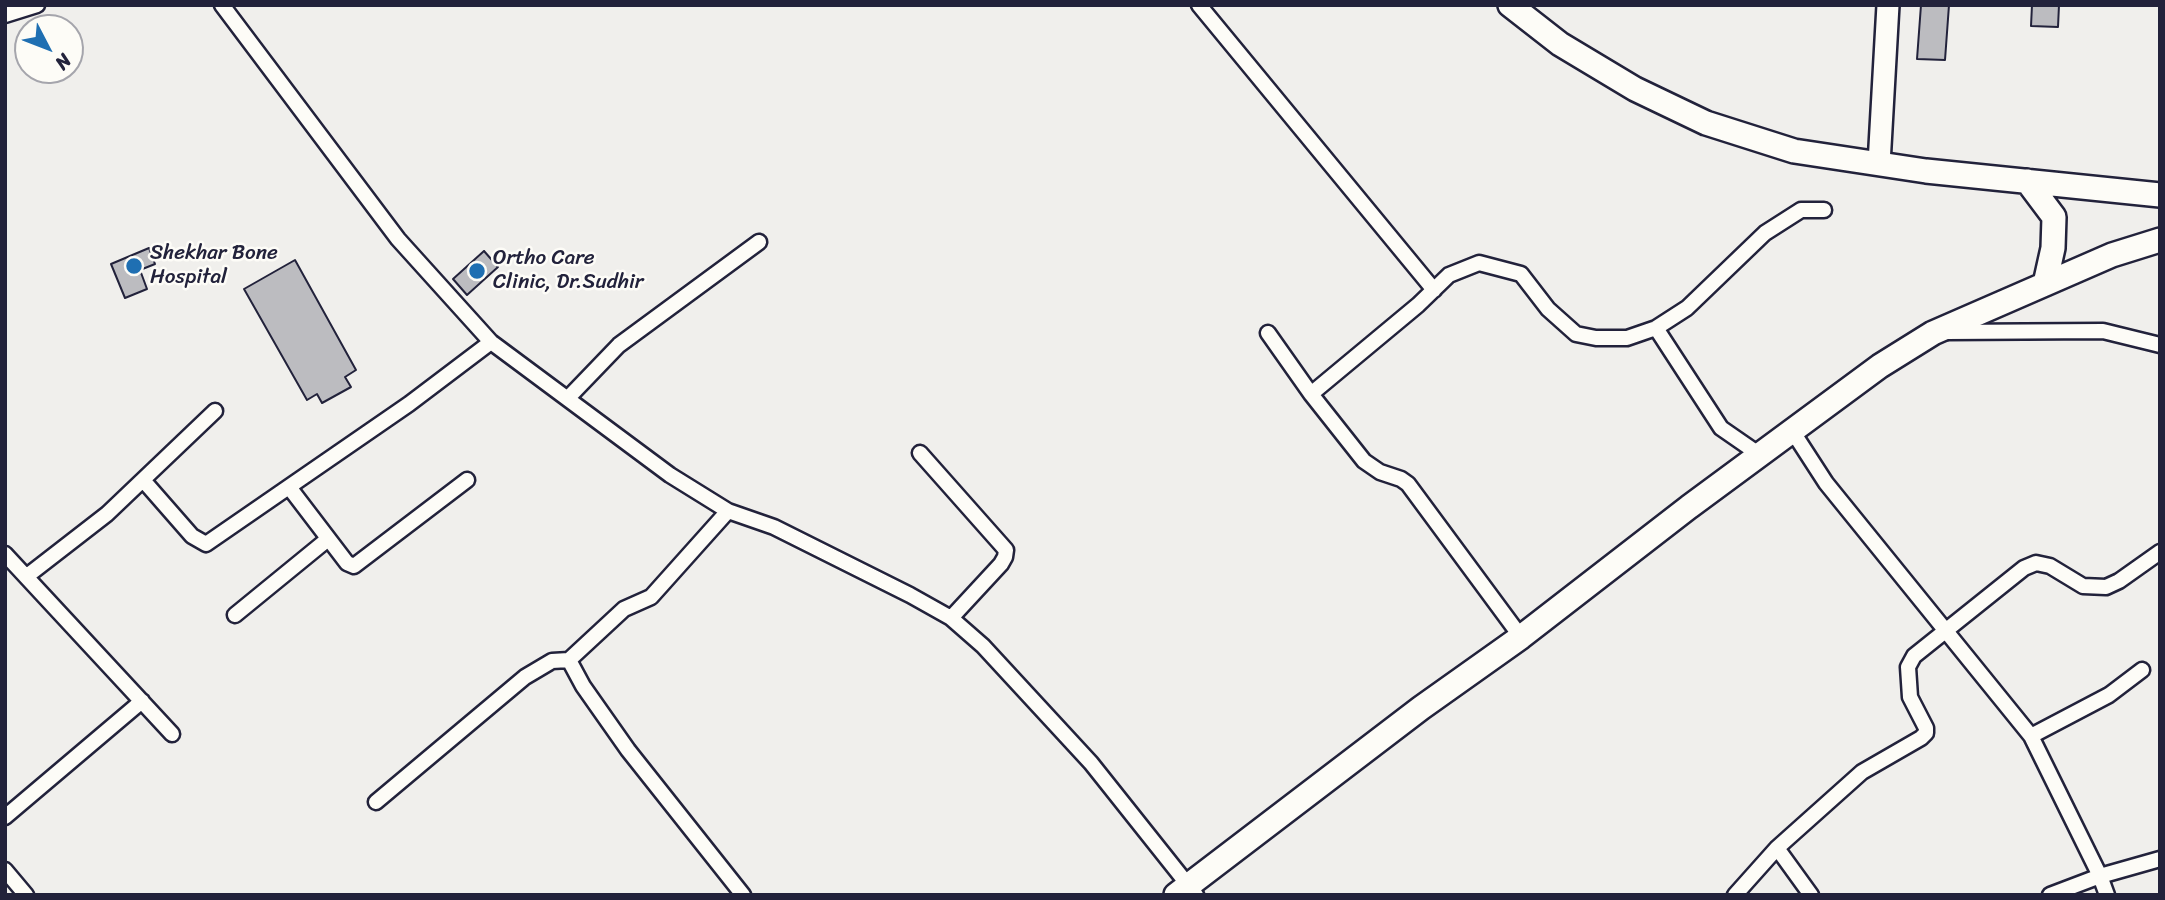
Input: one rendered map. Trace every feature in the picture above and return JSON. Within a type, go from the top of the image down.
[{"type":"main road","points":[[1510,5],[1560,44],[1635,89],[1706,123],[1794,151],[1879,164],[2160,195]]},
{"type":"main road","points":[[2027,181],[2054,217],[2053,248],[2045,284]]},
{"type":"main road","points":[[1187,892],[1421,708],[1521,638],[1880,366],[1933,332],[2112,255],[2160,240]]},
{"type":"street","points":[[5,15],[37,5]]},
{"type":"street","points":[[213,5],[334,165],[354,181]]},
{"type":"street","points":[[222,5],[398,239],[491,342],[670,475],[728,510],[774,527],[951,618],[983,646],[1091,764],[1187,892]]},
{"type":"street","points":[[1199,5],[1434,290]]},
{"type":"street","points":[[1879,164],[1888,5]]},
{"type":"street","points":[[1311,394],[1449,275],[1479,263],[1521,274],[1548,309],[1576,334],[1596,338],[1627,338],[1656,328],[1688,308],[1765,233],[1801,210],[1824,210]]},
{"type":"street","points":[[568,398],[619,345],[759,242]]},
{"type":"street","points":[[1656,328],[1721,428],[1760,455]]},
{"type":"street","points":[[1933,332],[2103,331],[2160,345]]},
{"type":"street","points":[[1268,333],[1311,394],[1364,461],[1380,472],[1408,484],[1521,638]]},
{"type":"street","points":[[143,480],[192,536],[206,544],[409,404],[491,342]]},
{"type":"street","points":[[27,576],[107,514],[215,411]]},
{"type":"street","points":[[1793,432],[1826,483],[2031,736],[2100,876],[2106,895]]},
{"type":"street","points":[[920,453],[1006,550],[1001,564],[951,618]]},
{"type":"street","points":[[289,486],[348,563],[357,565],[467,480]]},
{"type":"street","points":[[376,802],[525,677],[552,661],[569,660],[624,609],[652,597],[728,510]]},
{"type":"street","points":[[235,615],[328,539]]},
{"type":"street","points":[[1735,895],[1777,848],[1862,772],[1926,733],[1910,697],[1908,667],[1914,656],[2024,568],[2036,564],[2050,566],[2083,586],[2106,587],[2160,552]]},
{"type":"street","points":[[5,554],[172,734]]},
{"type":"street","points":[[569,660],[583,686],[628,750],[743,895]]},
{"type":"street","points":[[2031,736],[2109,695],[2142,670]]},
{"type":"street","points":[[5,817],[142,701]]},
{"type":"street","points":[[1777,848],[1811,895]]},
{"type":"street","points":[[2050,895],[2100,876],[2160,859]]},
{"type":"street","points":[[5,870],[26,895]]},
{"type":"building","points":[[1921,5],[1949,5],[1945,60],[1917,59]]},
{"type":"building","points":[[2032,5],[2059,5],[2058,27],[2031,26]]},
{"type":"building","points":[[149,248],[155,264],[140,270],[147,289],[125,298],[111,264]]},
{"type":"building","points":[[484,251],[498,267],[467,295],[453,279]]},
{"type":"building","points":[[295,260],[356,370],[345,377],[351,387],[322,403],[317,394],[307,400],[244,289]]},
{"type":"place","name":"Shekhar Bone Hospital","points":[[134,266]]},
{"type":"place","name":"Ortho Care Clinic, Dr.Sudhir","points":[[477,271]]}]
